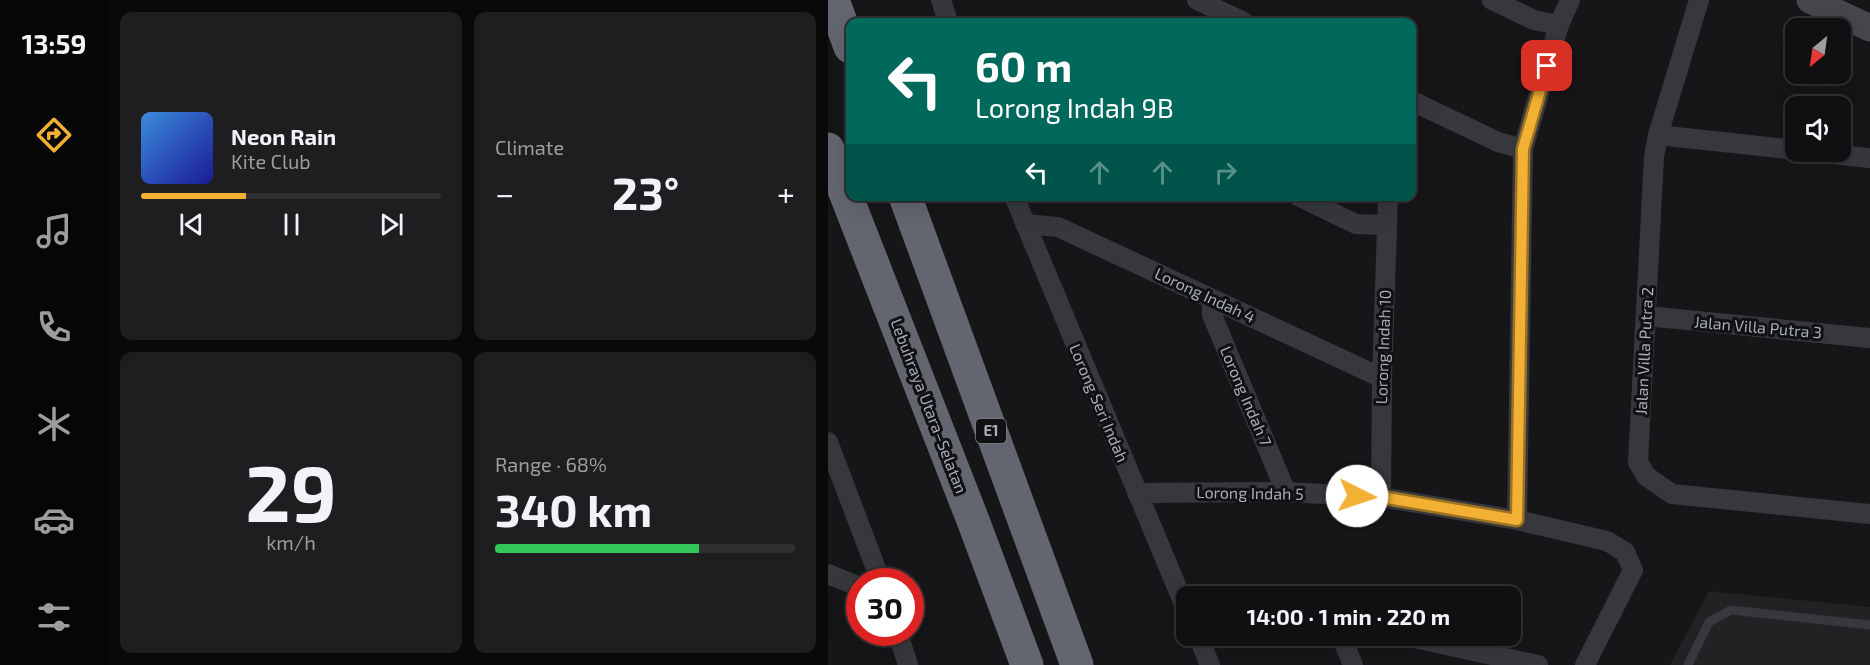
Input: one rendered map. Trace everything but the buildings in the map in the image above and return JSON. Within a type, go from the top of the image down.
[{"type":"highway","points":[[833,0],[846,36]]},
{"type":"highway","name":"Lebuhraya Utara–Selatan","points":[[828,149],[846,195]]},
{"type":"highway","name":"Lebuhraya Utara–Selatan","points":[[848,201],[1027,665]]},
{"type":"highway","name":"E1","points":[[907,201],[1077,665]]},
{"type":"street","points":[[942,0],[947,18]]},
{"type":"street","points":[[1197,0],[1235,18]]},
{"type":"street","points":[[1492,0],[1534,20],[1559,25]]},
{"type":"street","points":[[1517,520],[1523,149],[1559,25],[1570,0]]},
{"type":"street","name":"Jalan Villa Putra 2","points":[[1699,0],[1658,135],[1654,157],[1638,462],[1646,476],[1672,494],[1870,514]]},
{"type":"street","points":[[1810,0],[1870,28]]},
{"type":"street","points":[[1416,103],[1498,142],[1523,149]]},
{"type":"street","points":[[1658,135],[1785,149]]},
{"type":"street","points":[[1851,156],[1870,158]]},
{"type":"street","name":"Lorong Seri Indah","points":[[1016,201],[1176,586]]},
{"type":"street","points":[[1308,201],[1356,224],[1387,225]]},
{"type":"street","name":"Lorong Indah 10","points":[[1381,497],[1388,201]]},
{"type":"street","name":"Lorong Indah 4","points":[[1024,224],[1058,227],[1382,378]]},
{"type":"street","name":"Lorong Indah 7","points":[[1212,299],[1212,315],[1286,492]]},
{"type":"street","name":"Jalan Villa Putra 3","points":[[1646,316],[1870,338]]},
{"type":"street","points":[[828,442],[876,568]]},
{"type":"street","name":"Lorong Indah 5","points":[[1137,493],[1286,492],[1381,497],[1517,520],[1607,540],[1625,552],[1634,570],[1585,665]]},
{"type":"street","points":[[828,574],[846,581]]},
{"type":"street","points":[[902,646],[908,665]]},
{"type":"street","points":[[1202,646],[1210,665]]},
{"type":"street","points":[[1345,646],[1353,665]]},
{"type":"street","points":[[1451,646],[1538,665]]},
{"type":"lane","points":[[1688,665],[1709,622],[1731,610],[1870,625]]},
{"type":"shaded area","points":[[1709,591],[1870,607],[1870,665],[1670,665]]},
{"type":"route","points":[[1357,496],[1381,497],[1517,520],[1523,149],[1547,66]]}]
